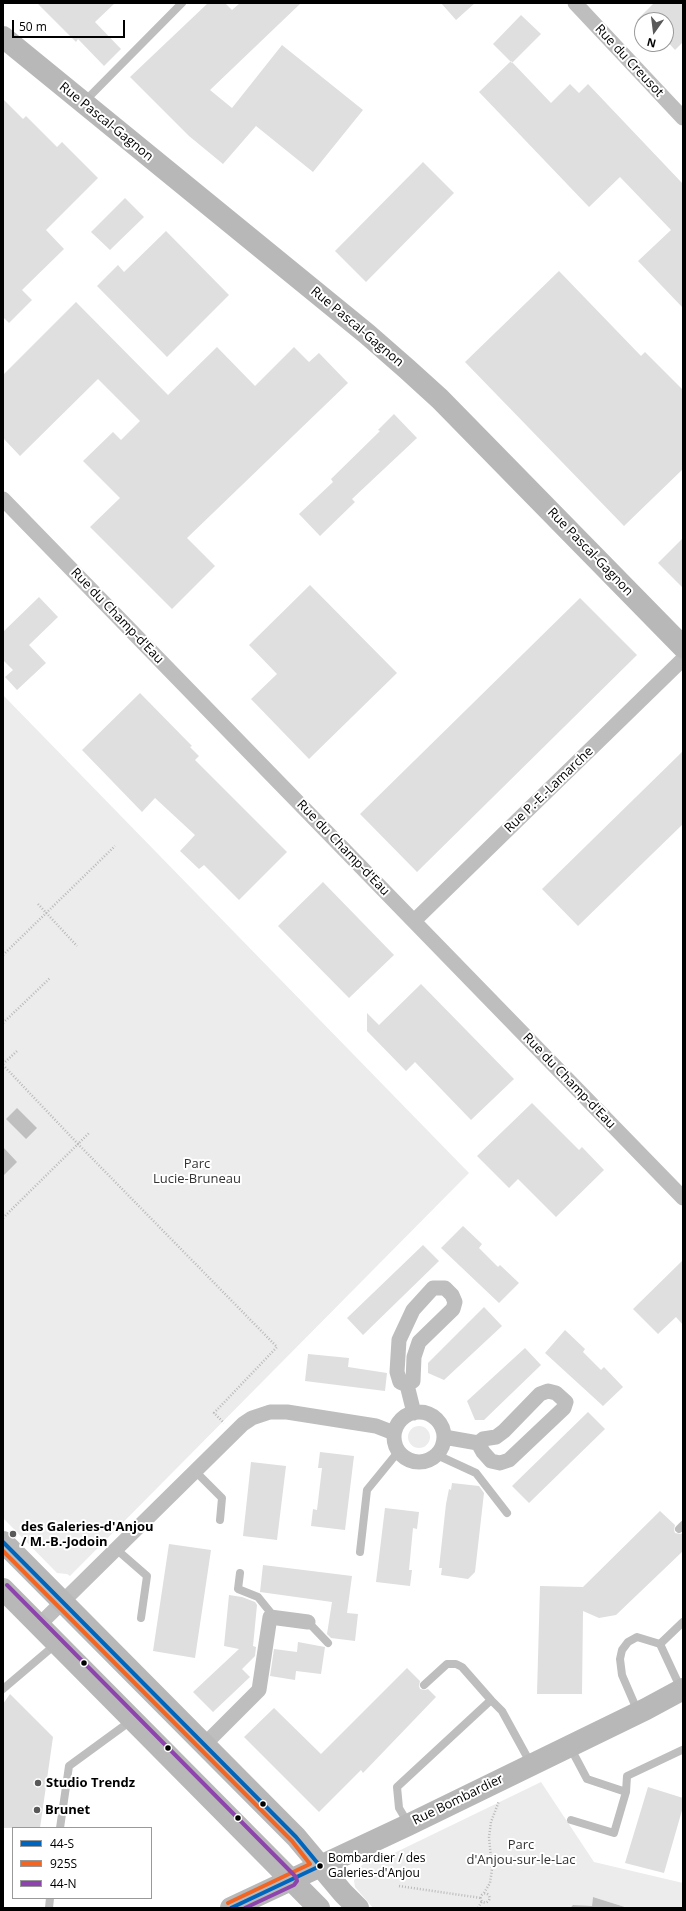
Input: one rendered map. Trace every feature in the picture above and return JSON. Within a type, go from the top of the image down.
[{"type":"street","name":"Rue du Creusot","points":[[575,3],[683,118]]},
{"type":"street","name":"Rue Pascal-Gagnon","points":[[3,37],[367,334],[407,369],[440,399],[683,647]]},
{"type":"street","name":"Rue du Champ-d'Eau","points":[[3,499],[683,1198]]},
{"type":"street","name":"Rue P.-E.-Lamarche","points":[[414,921],[683,659]]},
{"type":"street","points":[[433,1288],[445,1288],[452,1295],[455,1302],[453,1308],[420,1342],[414,1357],[413,1382],[407,1385],[400,1382],[397,1372],[397,1358],[401,1335],[413,1310],[433,1288]]},
{"type":"street","points":[[407,1385],[414,1412]]},
{"type":"street","points":[[444,1438],[478,1443],[483,1439],[496,1437],[504,1431],[540,1394],[548,1391],[556,1393],[566,1402],[564,1408],[509,1460],[500,1463],[491,1460],[483,1452],[478,1443]]},
{"type":"street","points":[[38,1626],[195,1471],[252,1418],[261,1414],[277,1412],[376,1426],[394,1433]]},
{"type":"street","points":[[414,1412],[428,1414],[435,1418],[443,1430],[443,1446],[437,1455],[425,1462],[417,1463],[409,1461],[398,1452],[394,1442],[394,1433],[398,1422],[408,1414],[414,1412]]},
{"type":"street","points":[[3,1542],[296,1837],[343,1893],[358,1908]]},
{"type":"street","points":[[3,1589],[319,1908]]},
{"type":"street","points":[[204,1745],[260,1690],[270,1617],[308,1622]]},
{"type":"street","name":"Rue Bombardier","points":[[232,1908],[509,1776],[638,1713],[682,1689]]},
{"type":"lane","points":[[83,103],[182,3]]},
{"type":"lane","points":[[360,1552],[367,1490],[398,1452]]},
{"type":"lane","points":[[437,1455],[476,1473],[508,1513]]},
{"type":"lane","points":[[195,1471],[222,1498],[220,1520]]},
{"type":"lane","points":[[116,1549],[146,1576],[141,1618]]},
{"type":"lane","points":[[240,1573],[238,1589],[258,1596],[275,1618]]},
{"type":"lane","points":[[308,1622],[328,1643]]},
{"type":"lane","points":[[660,1644],[683,1622]]},
{"type":"lane","points":[[638,1713],[622,1675],[620,1659],[622,1650],[628,1642],[637,1637],[660,1644],[682,1689]]},
{"type":"lane","points":[[3,1688],[56,1644]]},
{"type":"lane","points":[[424,1685],[447,1664],[456,1664],[462,1667],[502,1711],[531,1765]]},
{"type":"lane","points":[[408,1825],[399,1808],[397,1787],[491,1700]]},
{"type":"lane","points":[[60,1827],[69,1766],[132,1720]]},
{"type":"lane","points":[[570,1746],[587,1780],[626,1792]]},
{"type":"lane","points":[[571,1820],[614,1833],[626,1792],[627,1776],[682,1750]]},
{"type":"path","points":[[3,955],[115,846]]},
{"type":"path","points":[[38,904],[77,946]]},
{"type":"path","points":[[3,1023],[50,978]]},
{"type":"path","points":[[17,1051],[3,1064],[78,1144],[277,1347],[214,1413],[234,1434]]},
{"type":"path","points":[[3,1218],[90,1132]]},
{"type":"path","points":[[478,1908],[490,1883],[492,1869],[489,1837],[491,1822],[509,1776]]},
{"type":"path","points":[[400,1886],[481,1899],[487,1902],[490,1899],[489,1894],[484,1893]]},
{"type":"green space","name":"Parc Lucie-Bruneau","points":[[3,695],[469,1173],[70,1576],[67,1574],[57,1573],[3,1518]]},
{"type":"green space","points":[[419,1426],[427,1429],[430,1437],[427,1445],[419,1448],[411,1445],[408,1437],[411,1429]]},
{"type":"green space","name":"Parc d'Anjou-sur-le-Lac","points":[[541,1782],[594,1862],[683,1883],[683,1908],[628,1908],[593,1897],[592,1907],[573,1905],[570,1908],[373,1908],[355,1887],[354,1881],[357,1871],[362,1865],[384,1854],[386,1857]]},
{"type":"shaded area","points":[[17,1108],[37,1128],[26,1139],[6,1119]]},
{"type":"shaded area","points":[[3,1147],[17,1162],[3,1176]]},
{"type":"shaded area","points":[[593,1897],[628,1908],[570,1908],[573,1905],[592,1906]]},
{"type":"building","points":[[37,3],[115,3],[95,22],[121,49],[104,66],[78,39],[76,42]]},
{"type":"building","points":[[208,3],[225,3],[232,10],[240,3],[301,3],[210,90],[232,108],[282,45],[363,110],[313,172],[256,126],[223,164],[189,136],[130,77]]},
{"type":"building","points":[[441,3],[475,3],[456,20]]},
{"type":"building","points":[[654,3],[683,3],[683,42],[675,50],[674,12],[645,12]]},
{"type":"building","points":[[521,15],[541,34],[512,63],[493,44]]},
{"type":"building","points":[[511,61],[551,103],[570,84],[579,93],[588,84],[683,184],[683,308],[638,261],[671,230],[620,177],[589,207],[479,92]]},
{"type":"building","points":[[3,99],[23,119],[26,116],[57,147],[62,142],[98,178],[46,230],[64,249],[22,290],[32,300],[9,323],[3,317]]},
{"type":"building","points":[[423,162],[454,193],[366,282],[335,251]]},
{"type":"building","points":[[125,198],[144,217],[110,250],[91,232]]},
{"type":"building","points":[[166,231],[229,295],[167,357],[97,286],[118,265],[124,272]]},
{"type":"building","points":[[559,271],[641,356],[645,352],[683,390],[683,469],[624,526],[465,362]]},
{"type":"building","points":[[76,302],[168,395],[217,347],[255,386],[294,347],[309,362],[319,353],[348,383],[187,538],[215,566],[172,609],[90,527],[120,498],[83,461],[113,432],[121,440],[140,421],[98,379],[20,456],[3,438],[3,375]]},
{"type":"building","points":[[394,414],[417,438],[352,499],[355,502],[320,536],[299,514],[333,482],[331,479],[380,431],[378,430]]},
{"type":"building","points":[[683,538],[683,588],[658,563]]},
{"type":"building","points":[[310,585],[397,673],[309,759],[251,699],[277,674],[249,645]]},
{"type":"building","points":[[39,597],[58,617],[29,645],[46,663],[17,690],[5,677],[13,670],[3,660],[3,632]]},
{"type":"building","points":[[580,598],[637,655],[417,872],[360,814]]},
{"type":"building","points":[[140,693],[192,746],[190,747],[199,756],[195,760],[287,852],[239,900],[204,865],[199,869],[180,851],[195,835],[155,798],[142,812],[82,750]]},
{"type":"building","points":[[683,751],[683,824],[578,926],[542,889]]},
{"type":"building","points":[[323,882],[394,955],[349,998],[278,926]]},
{"type":"building","points":[[421,984],[514,1079],[471,1120],[415,1062],[406,1071],[367,1031],[367,1013],[379,1025]]},
{"type":"building","points":[[532,1103],[579,1150],[582,1147],[604,1170],[556,1217],[518,1179],[509,1188],[477,1156]]},
{"type":"building","points":[[463,1226],[482,1244],[479,1248],[498,1267],[500,1265],[519,1283],[499,1303],[441,1248]]},
{"type":"building","points":[[423,1245],[439,1261],[363,1335],[347,1318]]},
{"type":"building","points":[[683,1260],[683,1325],[676,1317],[658,1334],[633,1309]]},
{"type":"building","points":[[484,1307],[502,1326],[444,1380],[428,1373],[428,1363]]},
{"type":"building","points":[[565,1330],[585,1349],[583,1352],[601,1370],[604,1367],[623,1387],[603,1406],[545,1353]]},
{"type":"building","points":[[525,1348],[541,1365],[484,1420],[475,1420],[467,1401]]},
{"type":"building","points":[[308,1354],[349,1358],[348,1367],[387,1373],[385,1391],[305,1381]]},
{"type":"building","points":[[588,1412],[605,1429],[529,1503],[512,1486]]},
{"type":"building","points":[[320,1452],[354,1456],[345,1530],[311,1526],[313,1509],[317,1510],[322,1468],[318,1468]]},
{"type":"building","points":[[251,1462],[286,1466],[277,1540],[243,1536]]},
{"type":"building","points":[[452,1483],[479,1486],[484,1493],[475,1572],[468,1579],[441,1575],[442,1568],[439,1568],[446,1504],[449,1489],[451,1490]]},
{"type":"building","points":[[385,1508],[419,1512],[417,1529],[413,1528],[409,1570],[412,1570],[410,1586],[376,1582]]},
{"type":"building","points":[[660,1511],[675,1525],[675,1533],[683,1533],[683,1551],[616,1615],[599,1618],[583,1611],[582,1694],[537,1694],[540,1586],[583,1587]]},
{"type":"building","points":[[169,1544],[211,1550],[195,1658],[153,1651]]},
{"type":"building","points":[[263,1565],[352,1576],[347,1613],[358,1614],[355,1641],[331,1638],[327,1634],[332,1602],[260,1592]]},
{"type":"building","points":[[229,1595],[242,1597],[255,1602],[257,1605],[253,1646],[256,1647],[255,1656],[242,1669],[250,1677],[213,1712],[193,1692],[239,1649],[224,1646]]},
{"type":"building","points":[[298,1642],[325,1647],[321,1674],[296,1671],[295,1680],[270,1676],[274,1649],[297,1652]]},
{"type":"building","points":[[407,1668],[420,1681],[420,1689],[428,1689],[436,1697],[363,1773],[361,1770],[319,1812],[244,1737],[274,1708],[321,1754]]},
{"type":"building","points":[[10,1694],[53,1737],[40,1827],[3,1828],[3,1704]]},
{"type":"building","points":[[648,1787],[683,1798],[683,1807],[664,1873],[625,1863]]},
{"type":"transit line","name":"44-S","points":[[3,1542],[296,1837],[320,1866],[231,1908]]},
{"type":"transit line","name":"925S","points":[[3,1551],[292,1841],[310,1864],[228,1903]]},
{"type":"transit line","name":"44-N","points":[[7,1585],[296,1877],[297,1881],[294,1885],[245,1908]]},
{"type":"place","name":"des Galeries-d'Anjou / M.-B.-Jodoin","points":[[13,1534]]},
{"type":"place","name":"Studio Trendz","points":[[38,1783]]},
{"type":"place","name":"Brunet","points":[[37,1810]]},
{"type":"place","name":"Bombardier / des Galeries-d'Anjou","points":[[320,1866]]}]
